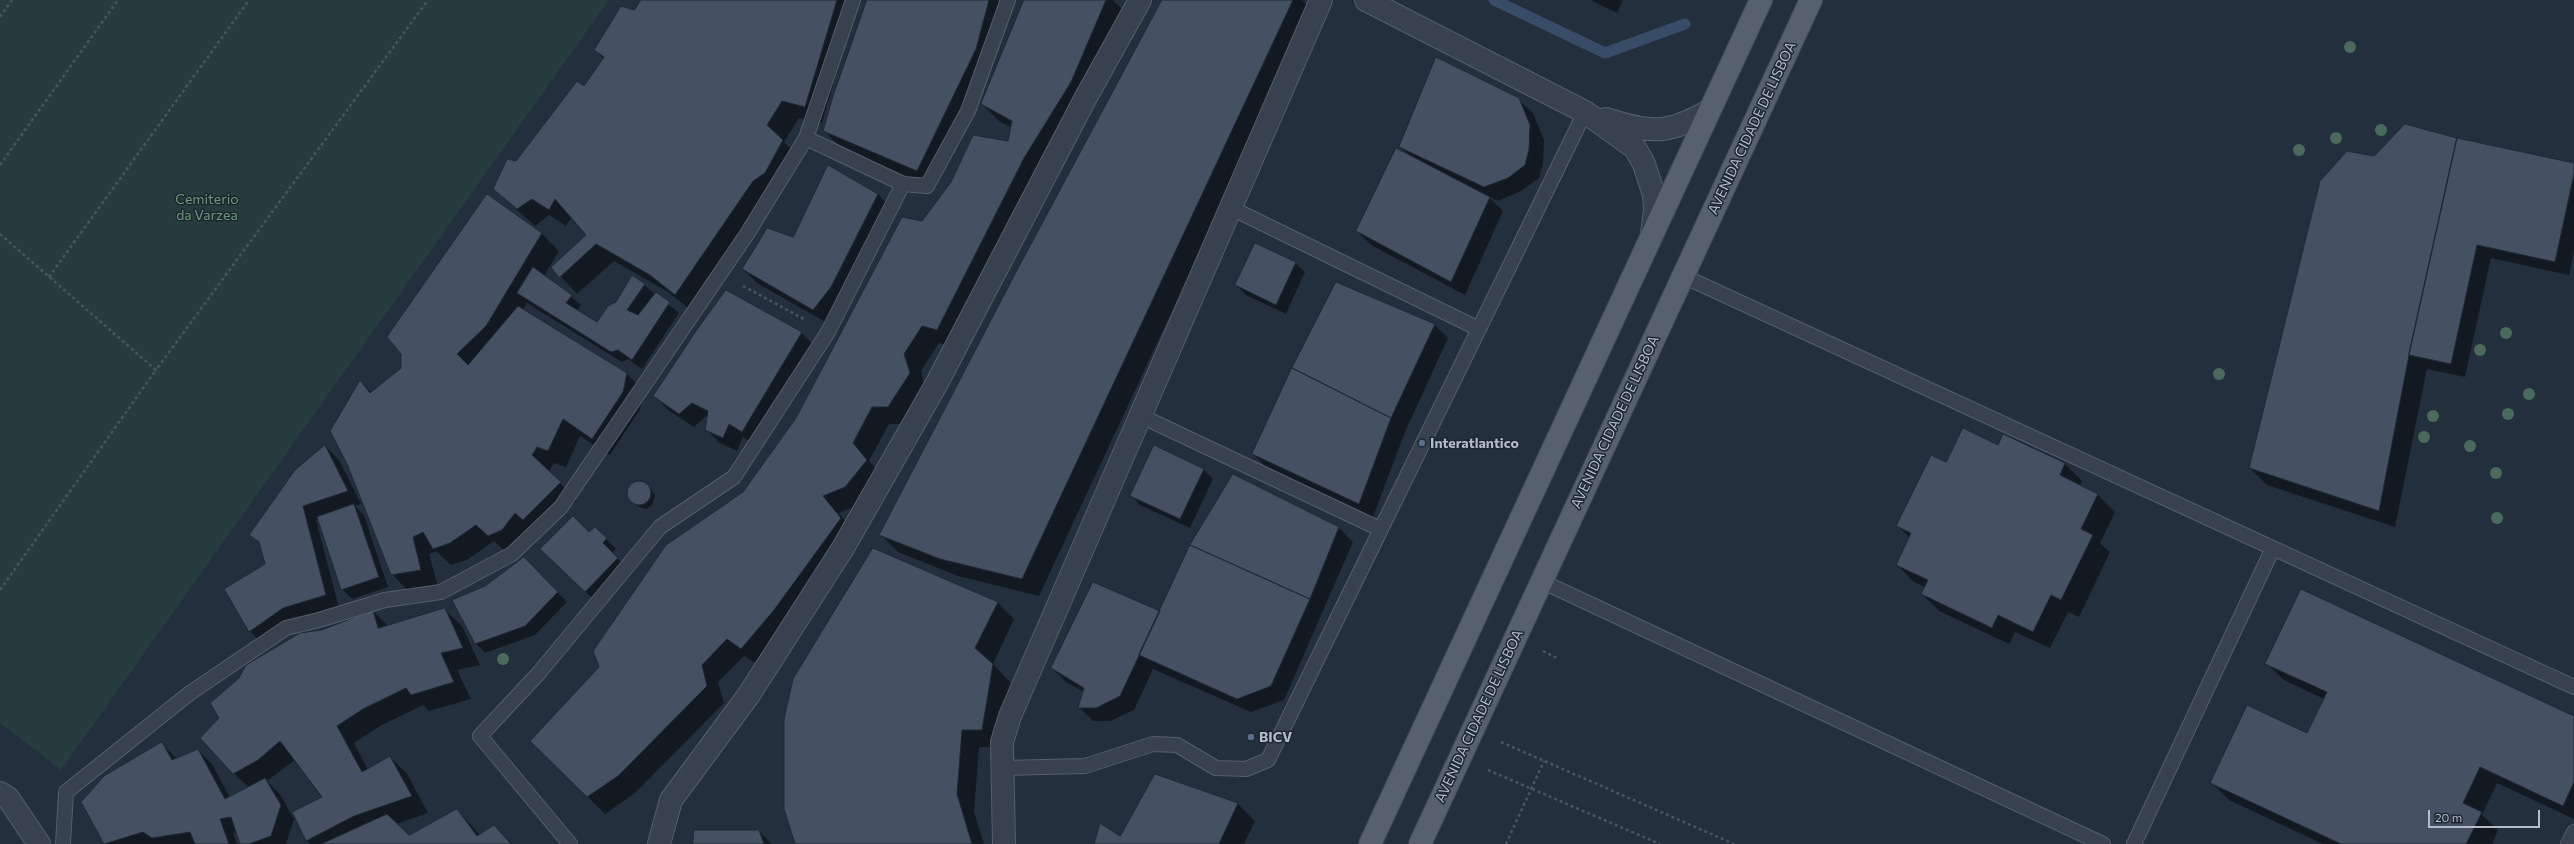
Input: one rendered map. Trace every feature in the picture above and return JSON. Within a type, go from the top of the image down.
[{"type":"main road","points":[[1370,844],[1761,0]]},
{"type":"main road","name":"AVENIDA CIDADE DE LISBOA","points":[[1420,844],[1811,0]]},
{"type":"street","points":[[659,844],[671,800],[748,696],[843,548],[937,383],[1081,106],[1140,0]]},
{"type":"street","points":[[1004,844],[1002,742],[1010,716],[1321,0]]},
{"type":"street","points":[[1366,0],[1585,112],[1635,148],[1654,195],[1655,210],[1651,239]]},
{"type":"street","points":[[1585,112],[1638,129],[1653,130],[1687,124],[1709,111]]},
{"type":"street","points":[[0,793],[8,798],[39,844]]},
{"type":"lane","points":[[63,844],[66,792],[190,693],[286,628],[319,620],[385,600],[441,592],[512,554],[560,507],[747,234],[806,138],[852,0]]},
{"type":"lane","points":[[806,138],[903,184],[927,186],[968,111],[1008,0]]},
{"type":"lane","points":[[1002,768],[1085,766],[1153,744],[1177,745],[1216,768],[1246,769],[1268,760],[1585,112]]},
{"type":"lane","points":[[570,844],[480,736],[538,674],[660,527],[734,477],[828,332],[903,184]]},
{"type":"lane","points":[[1231,208],[1479,329]]},
{"type":"lane","points":[[1683,276],[2574,687]]},
{"type":"lane","points":[[1141,416],[1380,529]]},
{"type":"lane","points":[[2134,844],[2273,548]]},
{"type":"lane","points":[[1541,581],[2103,844]]},
{"type":"lane","points":[[2568,844],[2574,832]]},
{"type":"path","points":[[0,16],[12,0]]},
{"type":"path","points":[[0,165],[118,0]]},
{"type":"path","points":[[49,277],[250,0]]},
{"type":"path","points":[[0,590],[156,370],[428,0]]},
{"type":"path","points":[[0,234],[156,370]]},
{"type":"path","points":[[720,274],[828,332]]},
{"type":"path","points":[[1473,729],[1544,762],[1734,844]]},
{"type":"path","points":[[1460,758],[1660,844]]},
{"type":"path","points":[[1506,844],[1544,762]]},
{"type":"green space","name":"Cemiterio da Varzea","points":[[0,0],[609,0],[61,770],[0,723]]},
{"type":"building","points":[[641,0],[837,0],[805,107],[782,101],[767,125],[783,140],[765,173],[753,181],[675,295],[650,275],[596,244],[559,278],[551,267],[586,235],[555,199],[549,210],[532,199],[517,209],[493,189],[507,159],[516,161],[577,81],[584,86],[604,57],[594,50],[621,6],[634,10]]},
{"type":"building","points":[[867,0],[989,0],[976,49],[917,171],[823,131],[833,96]]},
{"type":"building","points":[[1024,0],[1106,0],[1071,82],[1024,158],[937,330],[922,326],[904,354],[910,373],[888,407],[872,407],[853,443],[867,460],[845,487],[823,496],[841,518],[774,610],[741,649],[727,639],[702,665],[707,686],[618,776],[587,797],[530,741],[599,667],[593,651],[666,545],[743,492],[796,418],[902,217],[922,221],[951,182],[973,135],[1008,141],[1012,121],[981,104]]},
{"type":"building","points":[[1162,0],[1293,0],[1022,579],[940,559],[879,535],[1016,272]]},
{"type":"building","points":[[1436,57],[1519,98],[1530,125],[1529,149],[1525,165],[1508,178],[1484,187],[1399,147]]},
{"type":"building","points":[[2405,124],[2457,138],[2409,355],[2379,511],[2249,468],[2320,181],[2347,151],[2374,156]]},
{"type":"building","points":[[2457,138],[2574,163],[2574,174],[2555,262],[2477,245],[2451,364],[2409,355]]},
{"type":"building","points":[[1396,148],[1490,197],[1451,282],[1356,231]]},
{"type":"building","points":[[828,165],[878,194],[831,287],[813,310],[742,269],[767,228],[793,237]]},
{"type":"building","points":[[487,194],[542,233],[486,326],[457,354],[468,365],[518,306],[627,373],[623,392],[592,439],[563,419],[548,451],[537,447],[532,455],[561,482],[523,520],[515,513],[502,530],[488,536],[476,525],[450,543],[433,549],[423,532],[413,537],[421,570],[391,575],[347,464],[330,431],[360,380],[370,393],[401,368],[401,354],[387,337]]},
{"type":"building","points":[[1255,243],[1296,262],[1276,305],[1235,285]]},
{"type":"building","points":[[533,267],[572,295],[566,303],[597,322],[608,306],[616,302],[632,275],[645,284],[627,310],[638,315],[656,292],[670,302],[632,360],[618,350],[611,352],[517,293]]},
{"type":"building","points":[[1336,282],[1435,324],[1391,418],[1292,368]]},
{"type":"building","points":[[726,290],[802,332],[742,432],[729,424],[723,438],[705,430],[708,411],[692,403],[679,414],[653,396],[696,331]]},
{"type":"building","points":[[1292,368],[1391,418],[1359,504],[1252,454]]},
{"type":"building","points":[[1963,428],[1998,445],[2003,434],[2065,463],[2060,475],[2098,494],[2081,529],[2093,535],[2061,600],[2051,595],[2033,632],[1998,615],[1992,628],[1921,594],[1928,580],[1896,565],[1911,533],[1896,526],[1931,455],[1946,462]]},
{"type":"building","points":[[325,445],[348,491],[303,506],[326,595],[283,608],[249,632],[224,589],[265,564],[259,542],[249,535],[295,470]]},
{"type":"building","points":[[1154,445],[1204,469],[1180,519],[1130,496]]},
{"type":"building","points":[[1233,474],[1339,527],[1310,599],[1190,545]]},
{"type":"building","points":[[639,481],[647,485],[651,493],[647,501],[639,505],[631,501],[627,493],[631,485]]},
{"type":"building","points":[[354,504],[379,577],[341,590],[317,517]]},
{"type":"building","points":[[573,516],[589,532],[595,527],[607,538],[603,543],[618,558],[585,592],[540,549]]},
{"type":"building","points":[[1190,545],[1310,599],[1271,686],[1237,699],[1139,655]]},
{"type":"building","points":[[873,548],[998,602],[975,648],[993,664],[982,730],[962,730],[957,794],[972,844],[795,844],[784,809],[784,719],[793,679]]},
{"type":"building","points":[[524,557],[558,592],[525,626],[475,644],[452,600],[485,586]]},
{"type":"building","points":[[1093,582],[1160,611],[1120,696],[1096,708],[1078,708],[1084,688],[1051,668]]},
{"type":"building","points":[[2301,589],[2574,716],[2574,782],[2563,806],[2480,767],[2463,803],[2482,812],[2466,844],[2341,844],[2210,783],[2247,705],[2307,733],[2327,692],[2265,664]]},
{"type":"building","points":[[445,608],[463,648],[441,653],[454,682],[411,695],[406,688],[363,709],[337,726],[362,772],[390,756],[412,796],[354,816],[306,841],[292,812],[322,797],[280,741],[258,760],[233,774],[200,738],[219,718],[210,703],[239,678],[246,665],[300,633],[322,630],[373,610],[378,628]]},
{"type":"building","points":[[162,742],[172,760],[198,749],[225,799],[265,778],[281,805],[271,836],[249,844],[240,844],[231,817],[220,819],[229,844],[195,844],[190,832],[152,838],[143,832],[104,844],[81,802],[104,776]]},
{"type":"building","points":[[1155,774],[1238,803],[1219,844],[1094,844],[1100,823],[1120,836]]},
{"type":"building","points":[[457,809],[477,836],[494,825],[511,844],[321,844],[387,814],[409,835]]},
{"type":"building","points":[[694,830],[759,830],[764,844],[693,844]]},
{"type":"waterway","points":[[1494,0],[1605,53],[1685,24]]},
{"type":"place","name":"Interatlantico","points":[[1422,443]]},
{"type":"place","name":"BICV","points":[[1251,737]]}]
